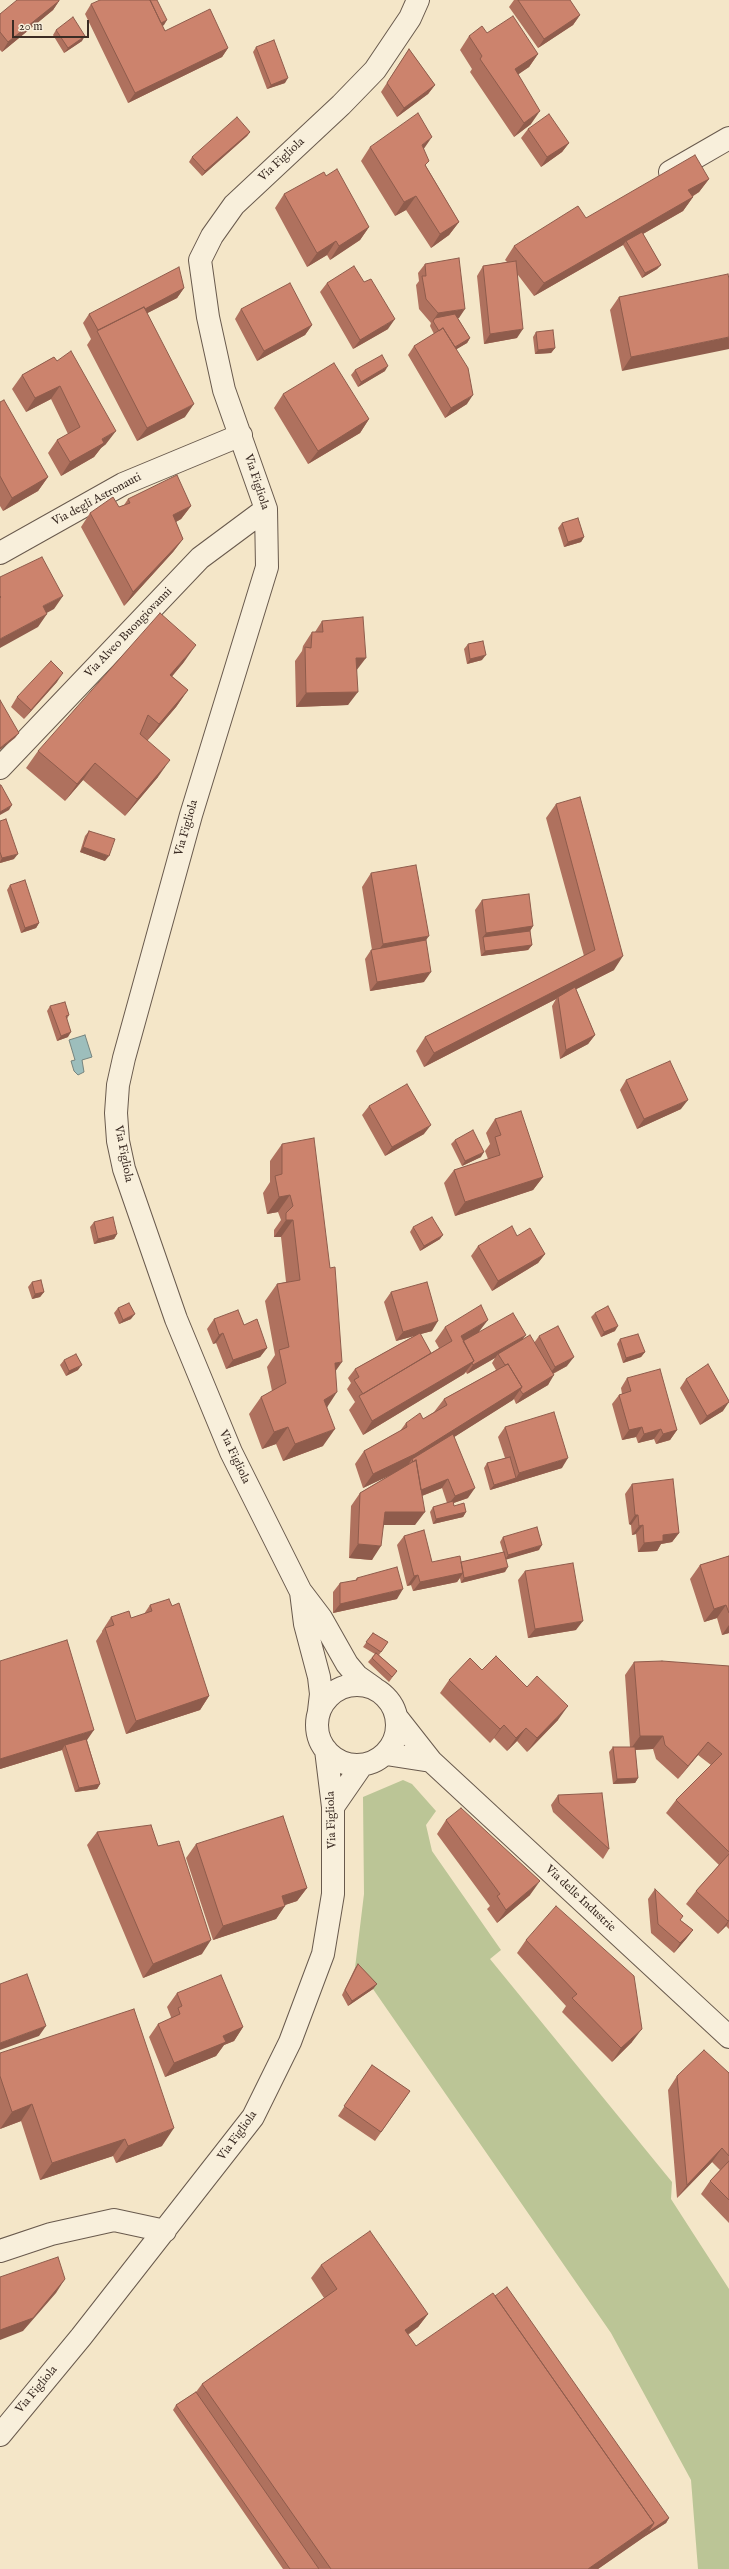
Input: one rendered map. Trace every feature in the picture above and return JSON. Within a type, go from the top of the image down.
[{"type":"street","name":"Via Figliola","points":[[319,1712],[321,1694],[319,1677],[305,1624],[301,1592],[231,1452],[176,1319],[124,1169],[116,1113],[118,1085],[134,1020],[191,815],[267,567],[266,509],[224,390],[208,317],[200,260],[212,236],[234,205],[342,105],[374,70],[410,18],[418,0]]},
{"type":"street","points":[[656,180],[729,138]]},
{"type":"street","name":"Via degli Astronauti","points":[[0,553],[123,484],[241,435]]},
{"type":"street","name":"Via Alveo Buongiovanni","points":[[0,768],[200,558],[266,509]]},
{"type":"street","name":"Via delle Industrie","points":[[301,1592],[321,1618],[346,1664],[357,1676],[386,1696],[393,1706],[398,1718],[431,1761],[729,2037]]},
{"type":"street","points":[[375,1689],[362,1685],[350,1686],[337,1690],[326,1700],[319,1712],[317,1725],[319,1738],[326,1750],[336,1760],[349,1765],[362,1765],[376,1762],[386,1754],[394,1744],[398,1718]]},
{"type":"street","name":"Via Figliola","points":[[0,2435],[81,2338],[254,2117],[290,2042],[323,1954],[332,1894],[333,1807],[326,1750]]},
{"type":"street","points":[[386,1754],[431,1761]]},
{"type":"street","points":[[333,1807],[362,1765]]},
{"type":"street","points":[[0,2252],[51,2234],[114,2220],[165,2231]]},
{"type":"green space","points":[[403,1780],[412,1784],[436,1811],[426,1825],[432,1851],[501,1950],[490,1959],[672,2182],[671,2199],[729,2289],[729,2569],[698,2569],[691,2480],[611,2333],[373,1989],[355,1968],[364,1894],[363,1797]]},
{"type":"water","points":[[85,1035],[92,1057],[82,1060],[84,1072],[78,1075],[74,1071],[71,1061],[75,1060],[69,1040]]},
{"type":"building","points":[[17,0],[59,1],[8,42],[0,32],[0,14]]},
{"type":"building","points":[[100,0],[150,0],[165,31],[210,9],[228,48],[135,93],[91,4]]},
{"type":"building","points":[[150,0],[157,0],[167,20],[161,23]]},
{"type":"building","points":[[518,0],[570,0],[580,15],[544,39]]},
{"type":"building","points":[[513,16],[538,54],[515,69],[540,111],[524,123],[480,59],[482,56],[469,36],[482,26],[487,33]]},
{"type":"building","points":[[73,17],[85,36],[68,48],[56,30]]},
{"type":"building","points":[[274,40],[288,78],[271,85],[256,47]]},
{"type":"building","points":[[409,49],[435,85],[404,108],[387,83]]},
{"type":"building","points":[[418,113],[432,137],[422,145],[429,161],[425,165],[459,222],[440,234],[416,196],[404,202],[370,147]]},
{"type":"building","points":[[549,114],[569,143],[547,157],[528,129]]},
{"type":"building","points":[[237,117],[250,132],[205,171],[192,157]]},
{"type":"building","points":[[695,155],[709,179],[688,190],[693,197],[544,283],[514,246],[578,206],[586,218]]},
{"type":"building","points":[[337,169],[369,227],[339,246],[336,241],[317,253],[284,194],[324,172],[326,176]]},
{"type":"building","points":[[642,232],[661,265],[645,273],[626,241]]},
{"type":"building","points":[[459,258],[465,309],[438,313],[426,299],[422,276],[426,276],[425,264]]},
{"type":"building","points":[[516,261],[523,329],[490,334],[483,266]]},
{"type":"building","points":[[354,266],[364,282],[371,279],[395,319],[360,340],[327,283]]},
{"type":"building","points":[[179,267],[184,288],[145,309],[144,307],[98,330],[89,314]]},
{"type":"building","points":[[728,274],[729,337],[631,357],[619,297]]},
{"type":"building","points":[[290,283],[312,325],[264,351],[241,309]]},
{"type":"building","points":[[144,307],[194,404],[147,428],[97,331]]},
{"type":"building","points":[[455,314],[470,338],[455,347],[443,328],[439,331],[433,321],[435,318]]},
{"type":"building","points":[[443,328],[468,368],[473,395],[451,408],[414,346]]},
{"type":"building","points":[[553,330],[555,348],[538,350],[536,332]]},
{"type":"building","points":[[71,351],[116,431],[102,439],[104,443],[70,462],[57,440],[80,427],[60,386],[35,398],[22,375],[54,357],[57,361]]},
{"type":"building","points":[[382,355],[388,366],[361,382],[355,370]]},
{"type":"building","points":[[334,363],[369,419],[318,451],[283,394]]},
{"type":"building","points":[[4,400],[48,477],[12,498],[0,476],[0,402]]},
{"type":"building","points":[[177,475],[191,506],[173,515],[183,539],[133,592],[90,513],[113,497],[119,507],[130,503],[128,499]]},
{"type":"building","points":[[578,518],[584,537],[568,542],[562,523]]},
{"type":"building","points":[[42,557],[63,596],[43,606],[47,614],[0,639],[0,577]]},
{"type":"building","points":[[160,613],[196,645],[170,675],[188,690],[159,724],[148,715],[140,734],[170,760],[137,799],[95,763],[77,784],[38,751]]},
{"type":"building","points":[[363,617],[366,658],[356,658],[358,692],[306,693],[305,647],[311,648],[312,632],[323,632],[322,621]]},
{"type":"building","points":[[483,641],[486,655],[470,659],[468,644]]},
{"type":"building","points":[[51,661],[63,673],[31,710],[17,697]]},
{"type":"building","points":[[0,700],[19,733],[0,748]]},
{"type":"building","points":[[0,785],[12,805],[0,812]]},
{"type":"building","points":[[580,797],[623,956],[434,1053],[425,1037],[595,950],[556,804]]},
{"type":"building","points":[[6,819],[18,854],[2,858],[0,852],[0,821]]},
{"type":"building","points":[[89,831],[115,839],[109,856],[83,847]]},
{"type":"building","points":[[416,865],[429,936],[383,944],[371,873]]},
{"type":"building","points":[[25,880],[39,923],[25,928],[10,885]]},
{"type":"building","points":[[529,894],[533,926],[486,933],[482,900]]},
{"type":"building","points":[[530,931],[532,945],[485,951],[483,937]]},
{"type":"building","points":[[426,940],[431,972],[377,982],[371,950]]},
{"type":"building","points":[[575,987],[595,1035],[566,1050],[558,997]]},
{"type":"building","points":[[65,1002],[69,1015],[66,1016],[71,1032],[61,1036],[50,1006]]},
{"type":"building","points":[[670,1061],[688,1100],[644,1119],[626,1080]]},
{"type":"building","points":[[407,1084],[431,1125],[392,1147],[369,1106]]},
{"type":"building","points":[[521,1111],[543,1177],[465,1202],[454,1170],[500,1155],[495,1137],[501,1135],[495,1119]]},
{"type":"building","points":[[473,1130],[484,1152],[465,1161],[455,1140]]},
{"type":"building","points":[[314,1138],[330,1268],[335,1267],[342,1362],[335,1363],[337,1392],[324,1400],[335,1429],[295,1444],[288,1427],[274,1432],[261,1397],[286,1383],[279,1350],[289,1347],[277,1284],[300,1280],[293,1220],[286,1220],[286,1213],[293,1206],[290,1195],[279,1197],[275,1176],[282,1174],[282,1144]]},
{"type":"building","points":[[113,1217],[117,1234],[98,1239],[94,1222]]},
{"type":"building","points":[[432,1217],[443,1235],[424,1246],[413,1227]]},
{"type":"building","points":[[512,1226],[517,1236],[530,1228],[545,1254],[498,1281],[478,1246]]},
{"type":"building","points":[[41,1280],[44,1292],[35,1294],[32,1282]]},
{"type":"building","points":[[427,1282],[438,1321],[403,1332],[391,1292]]},
{"type":"building","points":[[129,1303],[135,1314],[123,1320],[118,1308]]},
{"type":"building","points":[[481,1305],[488,1320],[461,1336],[474,1361],[372,1421],[359,1396],[452,1341],[445,1327]]},
{"type":"building","points":[[608,1306],[618,1326],[604,1332],[595,1313]]},
{"type":"building","points":[[238,1310],[244,1325],[257,1319],[267,1348],[233,1360],[223,1333],[219,1335],[214,1319]]},
{"type":"building","points":[[513,1313],[526,1335],[473,1365],[472,1363],[474,1361],[463,1341]]},
{"type":"building","points":[[558,1326],[574,1357],[555,1367],[539,1336]]},
{"type":"building","points":[[420,1333],[431,1353],[363,1394],[354,1380],[359,1377],[355,1369]]},
{"type":"building","points":[[638,1334],[645,1352],[626,1358],[620,1339]]},
{"type":"building","points":[[530,1335],[554,1375],[523,1394],[520,1390],[522,1387],[508,1364],[505,1365],[498,1354]]},
{"type":"building","points":[[76,1354],[82,1365],[69,1371],[64,1360]]},
{"type":"building","points":[[508,1364],[522,1387],[415,1454],[373,1474],[364,1451],[407,1427],[406,1423],[420,1413],[423,1419],[447,1405],[444,1399]]},
{"type":"building","points":[[708,1364],[729,1402],[707,1416],[686,1379]]},
{"type":"building","points":[[660,1369],[677,1430],[663,1434],[661,1429],[644,1434],[642,1427],[629,1430],[619,1395],[631,1391],[627,1378]]},
{"type":"building","points":[[554,1412],[568,1458],[519,1473],[505,1427]]},
{"type":"building","points":[[453,1434],[475,1488],[455,1496],[448,1479],[421,1490],[416,1460],[413,1462],[412,1459]]},
{"type":"building","points":[[510,1457],[516,1478],[494,1485],[487,1463]]},
{"type":"building","points":[[416,1460],[425,1512],[385,1512],[381,1546],[358,1544],[360,1493]]},
{"type":"building","points":[[673,1479],[679,1533],[663,1535],[663,1541],[644,1543],[643,1525],[639,1526],[638,1515],[635,1515],[632,1484]]},
{"type":"building","points":[[453,1501],[454,1506],[464,1503],[466,1512],[436,1519],[433,1507]]},
{"type":"building","points":[[537,1527],[542,1545],[508,1555],[503,1537]]},
{"type":"building","points":[[424,1530],[432,1562],[460,1556],[463,1573],[420,1582],[418,1575],[414,1576],[404,1536]]},
{"type":"building","points":[[504,1552],[508,1567],[464,1578],[461,1562]]},
{"type":"building","points":[[729,1556],[729,1613],[726,1605],[714,1609],[700,1565]]},
{"type":"building","points":[[573,1563],[583,1621],[535,1629],[525,1571]]},
{"type":"building","points":[[397,1567],[403,1589],[340,1604],[340,1583],[357,1580],[357,1578]]},
{"type":"building","points":[[169,1599],[172,1606],[179,1603],[209,1696],[136,1721],[105,1628],[114,1625],[111,1617],[129,1611],[131,1618],[152,1611],[150,1605]]},
{"type":"building","points":[[373,1633],[388,1642],[381,1652],[366,1642]]},
{"type":"building","points":[[67,1640],[94,1730],[0,1759],[0,1661]]},
{"type":"building","points":[[376,1653],[397,1671],[392,1677],[372,1658]]},
{"type":"building","points":[[496,1656],[527,1687],[537,1676],[568,1706],[537,1738],[526,1728],[516,1738],[504,1725],[500,1729],[449,1680],[470,1658],[482,1670]]},
{"type":"building","points":[[662,1661],[729,1666],[729,1852],[676,1800],[722,1754],[708,1742],[688,1766],[665,1745],[663,1736],[640,1736],[634,1662]]},
{"type":"building","points":[[86,1739],[100,1784],[79,1788],[65,1745]]},
{"type":"building","points":[[613,1747],[635,1747],[638,1778],[617,1779]]},
{"type":"building","points":[[602,1793],[609,1849],[559,1803],[558,1795]]},
{"type":"building","points":[[461,1808],[540,1881],[506,1910],[497,1896],[500,1894],[446,1820]]},
{"type":"building","points":[[283,1816],[307,1888],[282,1896],[285,1906],[223,1926],[196,1844]]},
{"type":"building","points":[[151,1825],[158,1846],[179,1841],[211,1940],[153,1964],[97,1832]]},
{"type":"building","points":[[729,1854],[729,1920],[728,1921],[696,1891]]},
{"type":"building","points":[[655,1889],[683,1916],[680,1920],[693,1930],[680,1943],[658,1924]]},
{"type":"building","points":[[556,1906],[634,1976],[642,2029],[621,2048],[572,1998],[577,1994],[526,1940]]},
{"type":"building","points":[[358,1964],[377,1984],[352,2001],[345,1990]]},
{"type":"building","points":[[27,1974],[46,2026],[0,2043],[0,1984]]},
{"type":"building","points":[[221,1975],[243,2027],[223,2036],[226,2042],[174,2063],[158,2024],[180,2014],[178,2008],[182,2006],[177,1993]]},
{"type":"building","points":[[134,2009],[174,2128],[128,2146],[125,2139],[52,2163],[32,2104],[12,2112],[0,2076],[0,2053]]},
{"type":"building","points":[[704,2050],[729,2073],[729,2156],[722,2148],[687,2185],[677,2076]]},
{"type":"building","points":[[372,2065],[410,2091],[381,2132],[344,2106]]},
{"type":"building","points":[[729,2161],[729,2200],[710,2181]]},
{"type":"building","points":[[370,2231],[428,2314],[405,2330],[416,2346],[493,2293],[654,2523],[588,2569],[331,2569],[202,2384],[337,2289],[321,2265]]},
{"type":"building","points":[[58,2257],[65,2279],[33,2318],[0,2330],[0,2277]]},
{"type":"building","points":[[507,2287],[669,2518],[648,2532],[654,2523],[495,2296]]},
{"type":"building","points":[[196,2392],[319,2569],[290,2569],[176,2405]]}]
